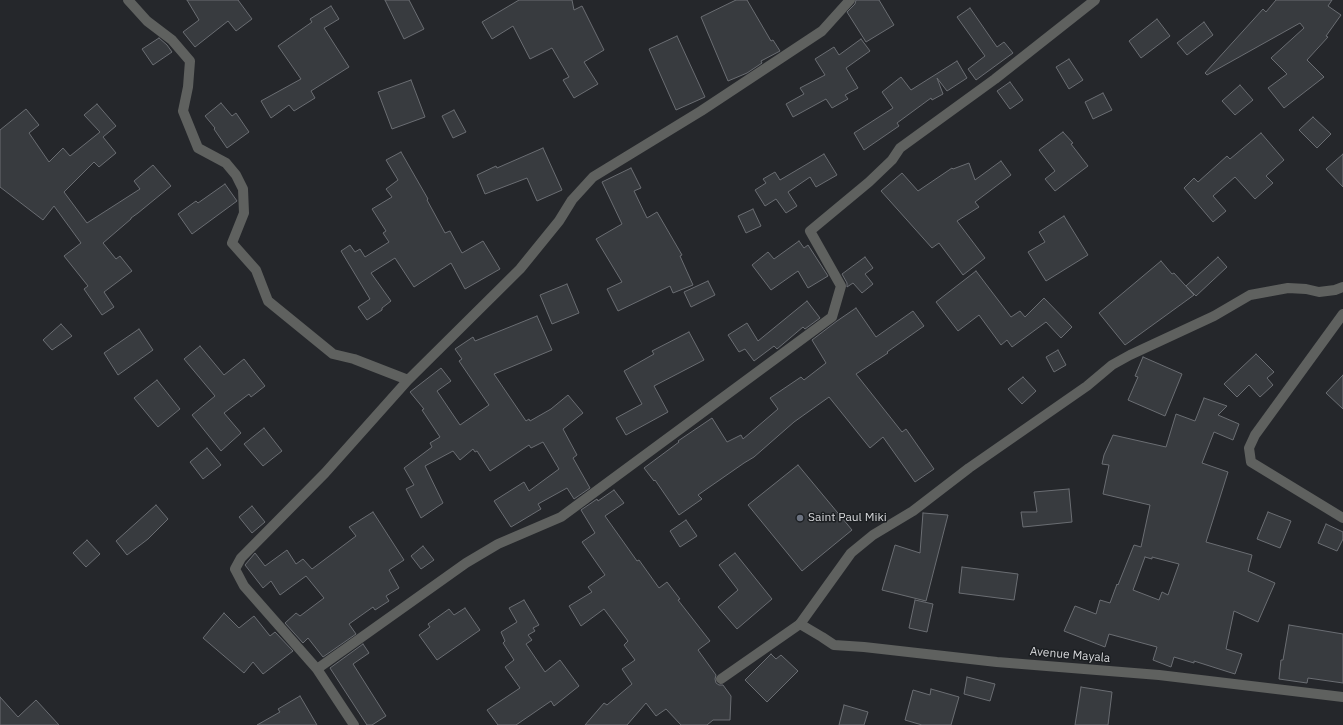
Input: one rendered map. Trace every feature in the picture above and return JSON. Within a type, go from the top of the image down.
[{"type":"street","points":[[128,0],[147,21],[172,40],[190,61],[188,87],[183,111],[198,148],[226,163],[236,176],[243,189],[244,213],[232,243],[256,270],[268,302],[333,354],[354,359],[408,380]]},
{"type":"street","points":[[354,725],[317,669],[244,586],[235,570],[240,558],[325,473],[408,380],[520,268],[559,221],[572,200],[593,177],[701,111],[822,31],[850,0]]},
{"type":"street","points":[[317,669],[466,563],[498,544],[561,518],[832,317],[841,286],[810,231],[869,182],[892,160],[900,148],[995,80],[1095,0]]},
{"type":"street","points":[[721,679],[800,624],[851,553],[873,535],[913,511],[970,468],[1087,386],[1112,365],[1130,355],[1214,316],[1250,295],[1288,288],[1306,289],[1319,292],[1335,290],[1343,287]]},
{"type":"street","points":[[1343,314],[1255,435],[1249,448],[1251,462],[1343,518]]},
{"type":"street","name":"Avenue Mayala","points":[[800,624],[822,636],[834,645],[1005,662],[1159,675],[1343,698]]},
{"type":"building","points":[[187,0],[238,0],[252,19],[236,31],[228,21],[195,47],[183,32],[199,20]]},
{"type":"building","points":[[385,0],[409,0],[424,29],[404,39]]},
{"type":"building","points":[[519,0],[572,0],[574,10],[582,6],[604,50],[584,62],[598,84],[574,98],[563,80],[569,77],[552,48],[530,59],[513,26],[492,39],[482,22]]},
{"type":"building","points":[[736,0],[747,0],[771,41],[773,40],[780,51],[761,61],[762,63],[747,73],[728,81],[701,17]]},
{"type":"building","points":[[856,0],[879,0],[894,25],[866,42],[847,12],[855,4]]},
{"type":"building","points":[[1276,0],[1332,0],[1328,6],[1341,15],[1326,36],[1328,37],[1307,60],[1324,77],[1284,108],[1268,88],[1287,74],[1271,58],[1304,28],[1300,23],[1207,75],[1205,73],[1263,9],[1266,12]]},
{"type":"building","points":[[331,6],[339,19],[324,28],[349,67],[311,91],[315,98],[294,111],[289,105],[271,118],[261,101],[301,79],[278,46],[312,22],[310,19]]},
{"type":"building","points":[[970,8],[997,47],[1004,42],[1013,53],[976,80],[968,69],[985,56],[957,17]]},
{"type":"building","points":[[1157,19],[1170,36],[1141,58],[1129,41]]},
{"type":"building","points":[[1204,22],[1213,35],[1187,55],[1177,43]]},
{"type":"building","points":[[677,36],[705,97],[676,110],[649,49]]},
{"type":"building","points":[[159,38],[172,52],[153,65],[142,49]]},
{"type":"building","points":[[861,39],[870,51],[846,68],[858,88],[845,95],[848,99],[832,108],[826,99],[793,117],[786,104],[804,94],[800,88],[825,75],[815,59],[834,47],[839,55]]},
{"type":"building","points":[[1069,59],[1083,80],[1069,89],[1056,67]]},
{"type":"building","points":[[957,61],[967,78],[947,91],[937,78],[943,94],[932,100],[931,98],[897,123],[899,126],[864,150],[854,133],[893,108],[882,92],[901,77],[911,90]]},
{"type":"building","points":[[411,80],[425,117],[392,129],[378,92]]},
{"type":"building","points":[[1010,82],[1023,100],[1010,109],[997,91]]},
{"type":"building","points":[[1240,85],[1253,100],[1235,115],[1222,101]]},
{"type":"building","points":[[1103,93],[1112,110],[1093,119],[1085,102]]},
{"type":"building","points":[[221,103],[232,116],[236,113],[249,132],[227,148],[214,129],[215,128],[205,116]]},
{"type":"building","points":[[97,104],[116,126],[103,137],[116,153],[99,167],[94,162],[64,192],[87,223],[140,189],[134,181],[153,165],[171,186],[103,243],[116,259],[120,256],[132,271],[104,292],[114,307],[102,315],[84,289],[88,286],[64,256],[81,243],[54,206],[43,220],[0,187],[0,130],[26,109],[39,125],[29,133],[49,162],[63,148],[70,156],[100,132],[84,115]]},
{"type":"building","points":[[454,110],[466,132],[453,138],[442,116]]},
{"type":"building","points":[[1313,117],[1331,134],[1317,148],[1299,130]]},
{"type":"building","points":[[1063,132],[1073,143],[1071,144],[1088,166],[1055,191],[1045,179],[1055,171],[1039,150]]},
{"type":"building","points":[[1261,133],[1284,160],[1266,176],[1273,183],[1255,199],[1235,177],[1213,196],[1226,211],[1213,222],[1184,188],[1194,178],[1198,182],[1227,156],[1230,159]]},
{"type":"building","points":[[543,148],[562,190],[537,201],[527,178],[485,194],[477,175]]},
{"type":"building","points":[[401,152],[428,199],[427,200],[445,233],[450,231],[462,253],[483,241],[500,269],[465,289],[451,263],[414,287],[395,258],[371,273],[391,301],[382,308],[382,310],[367,320],[358,307],[370,299],[341,251],[350,245],[355,252],[360,249],[365,257],[389,242],[383,233],[386,231],[372,209],[392,197],[386,189],[398,180],[386,160]]},
{"type":"building","points":[[824,154],[837,175],[816,187],[810,177],[788,192],[797,206],[786,213],[776,199],[765,206],[755,190],[766,183],[763,179],[775,172],[780,180]]},
{"type":"building","points":[[1343,154],[1343,187],[1326,169]]},
{"type":"building","points":[[1001,161],[1011,175],[975,202],[979,207],[957,221],[985,258],[963,275],[939,243],[932,248],[881,191],[902,173],[918,191],[952,168],[953,169],[969,163],[975,180]]},
{"type":"building","points":[[631,168],[641,188],[634,191],[647,218],[657,212],[682,255],[680,256],[693,285],[673,293],[670,286],[618,311],[607,289],[622,282],[596,239],[622,224],[602,182]]},
{"type":"building","points":[[225,184],[237,201],[192,234],[178,214],[196,201],[198,203]]},
{"type":"building","points":[[753,209],[761,226],[746,233],[738,216]]},
{"type":"building","points":[[1064,216],[1088,255],[1046,281],[1028,252],[1045,242],[1039,232]]},
{"type":"building","points":[[799,241],[804,248],[808,245],[828,276],[808,288],[798,271],[771,290],[752,265],[768,252],[774,259]]},
{"type":"building","points":[[865,257],[873,268],[865,274],[873,284],[862,293],[853,283],[847,287],[847,283],[842,274]]},
{"type":"building","points":[[1218,257],[1227,267],[1196,296],[1186,286]]},
{"type":"building","points":[[1161,261],[1194,295],[1125,345],[1099,313]]},
{"type":"building","points":[[976,271],[1011,317],[1020,311],[1025,317],[1044,298],[1072,327],[1061,338],[1046,322],[1012,347],[1007,340],[1001,345],[979,315],[958,331],[936,302]]},
{"type":"building","points":[[708,281],[715,295],[691,307],[684,292]]},
{"type":"building","points":[[567,284],[579,313],[552,324],[540,295]]},
{"type":"building","points":[[807,301],[820,318],[805,329],[803,327],[777,349],[774,346],[754,361],[745,349],[739,352],[728,335],[747,323],[758,341]]},
{"type":"building","points":[[856,308],[876,337],[913,311],[924,326],[887,352],[888,353],[856,374],[902,432],[906,429],[934,469],[915,482],[883,437],[870,448],[829,397],[794,422],[754,457],[698,495],[702,499],[679,515],[655,480],[654,481],[644,468],[679,442],[678,441],[712,418],[727,442],[741,435],[743,439],[778,409],[770,398],[801,377],[804,380],[826,363],[812,340]]},
{"type":"building","points":[[537,316],[552,350],[494,374],[526,421],[529,419],[530,421],[551,409],[568,395],[583,413],[563,429],[577,455],[573,458],[590,488],[574,499],[567,488],[538,504],[541,509],[511,527],[494,501],[524,482],[529,491],[559,469],[543,442],[531,448],[529,445],[490,471],[477,451],[475,452],[473,449],[460,460],[453,451],[425,466],[443,503],[421,518],[406,489],[414,485],[404,468],[432,447],[430,443],[440,437],[422,410],[424,409],[410,392],[441,368],[451,381],[437,391],[460,425],[489,405],[459,361],[462,359],[455,349],[473,337],[475,341]]},
{"type":"building","points":[[61,324],[72,336],[52,350],[43,340]]},
{"type":"building","points":[[139,329],[153,350],[118,375],[104,353]]},
{"type":"building","points":[[689,332],[704,360],[654,386],[668,412],[626,435],[616,418],[642,404],[624,371],[654,354],[652,351]]},
{"type":"building","points":[[200,346],[224,375],[244,359],[265,386],[251,397],[249,394],[224,413],[241,433],[221,451],[192,415],[215,396],[184,359]]},
{"type":"building","points":[[1058,350],[1066,365],[1054,372],[1046,357]]},
{"type":"building","points":[[1256,354],[1274,372],[1267,378],[1273,385],[1260,397],[1249,385],[1237,397],[1224,384]]},
{"type":"building","points":[[1143,357],[1182,374],[1165,416],[1128,400],[1138,377],[1135,376]]},
{"type":"building","points":[[1343,375],[1343,409],[1326,393]]},
{"type":"building","points":[[1023,377],[1036,391],[1022,404],[1008,389]]},
{"type":"building","points":[[157,380],[180,409],[158,427],[134,398]]},
{"type":"building","points":[[1204,398],[1227,406],[1218,415],[1239,424],[1233,440],[1214,432],[1202,463],[1228,472],[1206,542],[1252,555],[1248,571],[1275,583],[1258,622],[1234,611],[1226,649],[1242,654],[1235,674],[1194,661],[1194,663],[1174,657],[1171,667],[1153,660],[1157,647],[1109,634],[1105,647],[1064,631],[1075,606],[1096,614],[1100,600],[1110,603],[1134,545],[1141,547],[1150,505],[1103,494],[1109,465],[1102,464],[1104,455],[1113,435],[1166,447],[1176,414],[1195,421]],"holes":[[[1145,557],[1152,559],[1152,557],[1179,564],[1168,595],[1162,592],[1159,600],[1133,590]]]},
{"type":"building","points":[[264,428],[282,451],[263,466],[244,444]]},
{"type":"building","points":[[207,448],[221,465],[203,479],[190,462]]},
{"type":"building","name":"Saint Paul Miki","points":[[798,465],[852,530],[802,571],[748,505]]},
{"type":"building","points":[[1069,489],[1072,522],[1023,527],[1021,512],[1037,512],[1034,492]]},
{"type":"building","points":[[614,490],[624,503],[605,516],[637,561],[639,560],[659,588],[667,582],[680,599],[678,600],[710,641],[698,650],[716,675],[716,683],[723,685],[731,696],[730,720],[713,720],[707,725],[681,725],[666,709],[656,716],[646,703],[627,725],[585,725],[604,703],[607,705],[632,684],[622,669],[635,660],[624,645],[628,641],[604,609],[581,626],[569,606],[592,592],[588,587],[605,575],[582,542],[595,533],[581,510]]},
{"type":"building","points":[[156,505],[168,519],[148,539],[127,555],[116,541]]},
{"type":"building","points":[[252,506],[265,522],[252,533],[239,517]]},
{"type":"building","points":[[373,512],[404,560],[389,570],[399,588],[386,596],[389,601],[375,610],[373,607],[349,624],[356,634],[323,657],[308,638],[303,643],[285,623],[296,613],[300,616],[324,598],[306,576],[280,595],[271,581],[263,588],[245,565],[255,553],[265,566],[287,550],[296,564],[303,559],[312,569],[356,536],[349,527]]},
{"type":"building","points":[[1268,512],[1291,521],[1280,548],[1257,539]]},
{"type":"building","points":[[923,513],[948,515],[926,601],[882,590],[895,545],[920,553]]},
{"type":"building","points":[[686,520],[697,536],[680,547],[670,531]]},
{"type":"building","points":[[1326,524],[1343,532],[1343,539],[1337,551],[1318,543]]},
{"type":"building","points":[[87,540],[100,554],[86,567],[73,553]]},
{"type":"building","points":[[423,546],[434,560],[421,569],[411,556]]},
{"type":"building","points":[[735,553],[772,599],[737,629],[718,607],[738,590],[719,565]]},
{"type":"building","points":[[962,567],[1018,574],[1014,600],[959,593]]},
{"type":"building","points":[[524,600],[539,625],[533,628],[535,631],[528,635],[532,640],[526,644],[545,672],[560,660],[579,686],[554,706],[551,701],[516,725],[498,725],[487,710],[520,688],[505,667],[514,660],[503,643],[505,641],[501,632],[517,622],[509,608]]},
{"type":"building","points":[[915,600],[933,604],[927,632],[909,628]]},
{"type":"building","points":[[465,608],[480,630],[437,660],[419,635],[430,627],[428,624],[449,609],[454,615]]},
{"type":"building","points":[[224,613],[239,628],[254,616],[270,636],[275,632],[293,651],[263,674],[253,662],[244,673],[203,638]]},
{"type":"building","points":[[1289,625],[1343,634],[1343,683],[1308,678],[1307,683],[1279,679],[1281,660],[1283,660]]},
{"type":"building","points":[[363,644],[369,653],[353,664],[386,716],[372,725],[367,725],[330,668]]},
{"type":"building","points":[[771,654],[776,659],[781,655],[798,671],[767,702],[745,680]]},
{"type":"building","points":[[967,677],[995,684],[990,701],[964,694]]},
{"type":"building","points":[[1081,687],[1112,692],[1108,725],[1075,725]]},
{"type":"building","points":[[931,689],[959,697],[951,725],[922,725],[905,720],[913,690],[930,695]]},
{"type":"building","points":[[300,696],[317,725],[257,725],[280,712],[278,709]]},
{"type":"building","points":[[0,697],[18,717],[36,700],[59,725],[0,725]]},
{"type":"building","points":[[844,705],[868,712],[864,725],[839,725]]},
{"type":"place","name":"Saint Paul Miki","points":[[800,518]]}]
